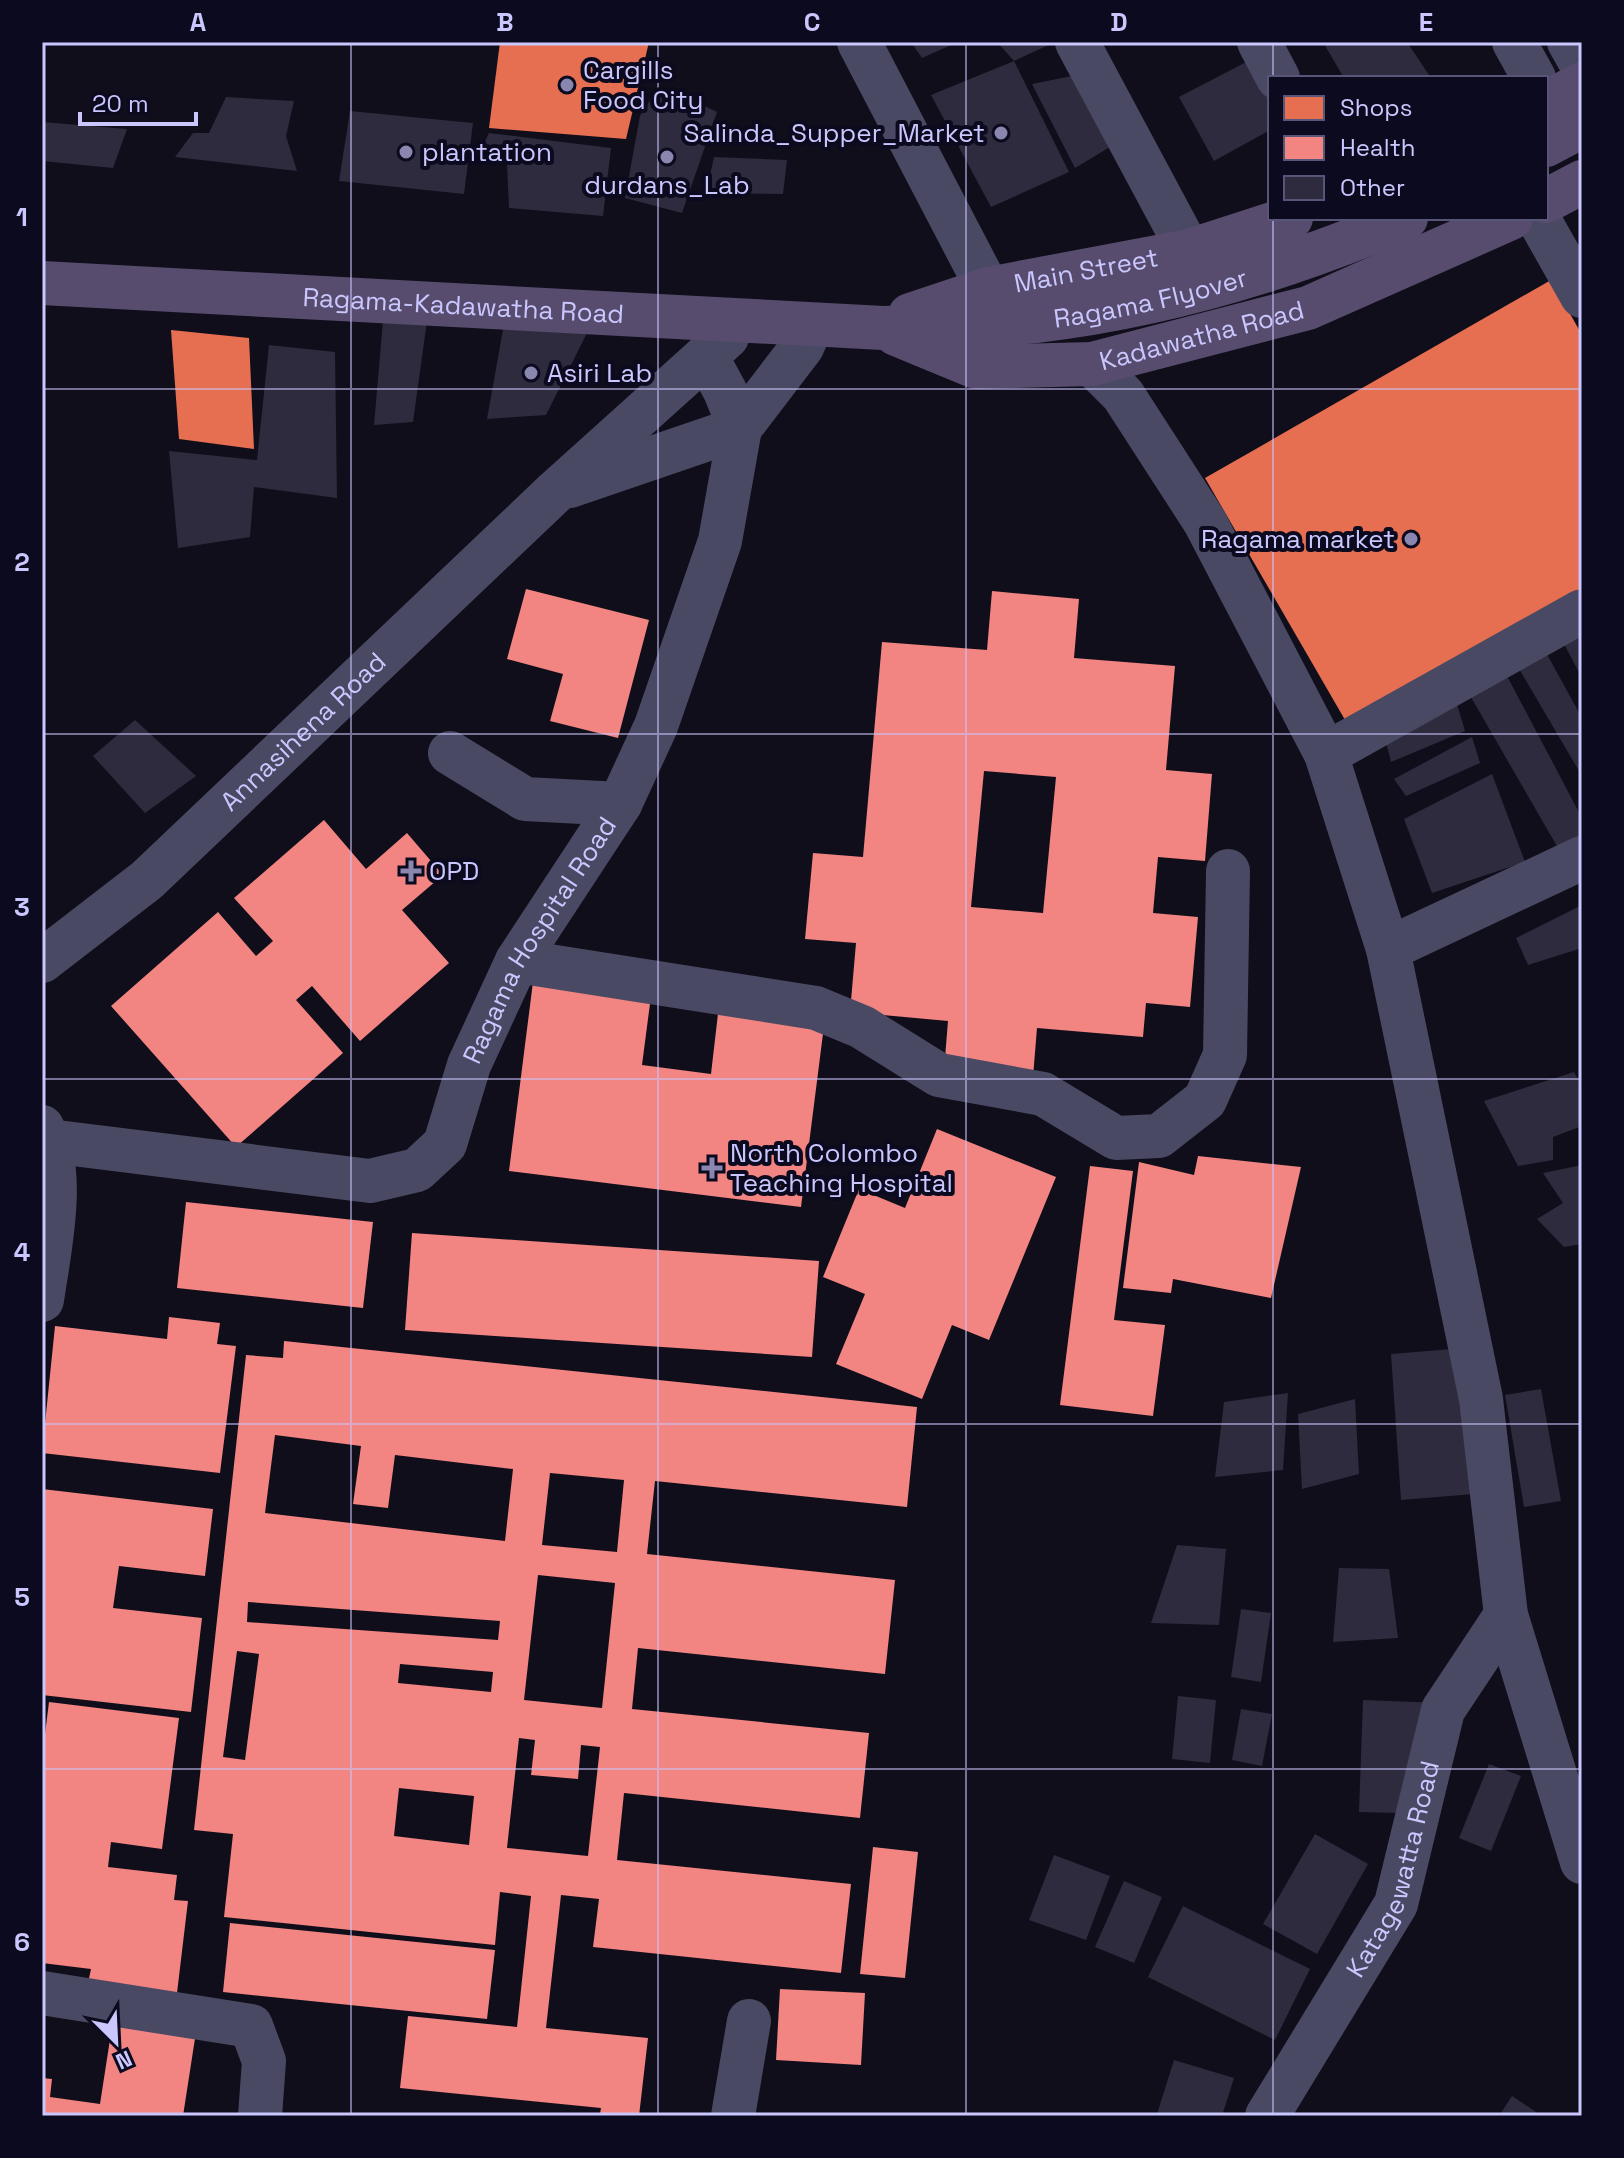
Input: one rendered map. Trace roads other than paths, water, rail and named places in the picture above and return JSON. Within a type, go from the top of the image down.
[{"type":"main road","points":[[1548,101],[1582,84]]},
{"type":"main road","points":[[1548,144],[1582,126]]},
{"type":"main road","points":[[1548,200],[1582,182]]},
{"type":"main road","name":"Main Street","points":[[883,328],[925,307],[988,289],[1189,251],[1285,220]]},
{"type":"main road","name":"Ragama Flyover","points":[[883,328],[998,324],[1136,305],[1287,265],[1401,220]]},
{"type":"main road","name":"Kadawatha Road","points":[[883,328],[976,367],[1092,364],[1308,308],[1506,220]]},
{"type":"main road","name":"Ragama-Kadawatha Road","points":[[42,283],[883,328]]},
{"type":"street","points":[[859,42],[988,289]]},
{"type":"street","points":[[1077,42],[1189,251]]},
{"type":"street","points":[[1259,42],[1277,76]]},
{"type":"street","points":[[1514,42],[1533,76]]},
{"type":"street","points":[[1569,42],[1582,65]]},
{"type":"street","points":[[1539,220],[1582,296]]},
{"type":"street","name":"Annasihena Road","points":[[42,961],[147,880],[556,491],[746,319]]},
{"type":"street","points":[[740,428],[802,347],[812,325]]},
{"type":"street","points":[[706,356],[740,428]]},
{"type":"street","points":[[1092,364],[1123,395],[1205,522],[1326,754],[1388,949],[1481,1399],[1506,1615],[1582,1862]]},
{"type":"street","name":"Annasihena Road","points":[[556,491],[740,428]]},
{"type":"street","name":"Ragama Hospital Road","points":[[46,1134],[370,1181],[417,1170],[445,1144],[469,1065],[517,961],[620,804],[656,726],[710,575],[729,497],[740,428]]},
{"type":"street","points":[[1326,754],[1582,611]]},
{"type":"street","points":[[450,753],[525,799],[620,804]]},
{"type":"street","points":[[1388,949],[1582,858]]},
{"type":"street","points":[[517,961],[816,1008],[862,1027],[939,1075],[1043,1094],[1116,1138],[1159,1136],[1205,1100],[1225,1055],[1228,871]]},
{"type":"street","points":[[42,1300],[55,1210],[46,1134]]},
{"type":"street","name":"Katagewatta Road","points":[[1267,2116],[1396,1904],[1443,1710],[1506,1615]]},
{"type":"street","points":[[42,1993],[251,2026],[264,2061],[260,2116]]},
{"type":"street","points":[[733,2116],[749,2021]]},
{"type":"place","name":"Cargills Food City","points":[[567,85]]},
{"type":"place","name":"Salinda_Supper_Market","points":[[1001,133]]},
{"type":"place","name":"plantation","points":[[406,152]]},
{"type":"place","name":"durdans_Lab","points":[[667,157]]},
{"type":"place","name":"Asiri Lab","points":[[531,373]]},
{"type":"place","name":"Ragama market","points":[[1411,539]]},
{"type":"place","name":"OPD","points":[[411,871]]},
{"type":"place","name":"North Colombo Teaching Hospital","points":[[712,1168]]}]
